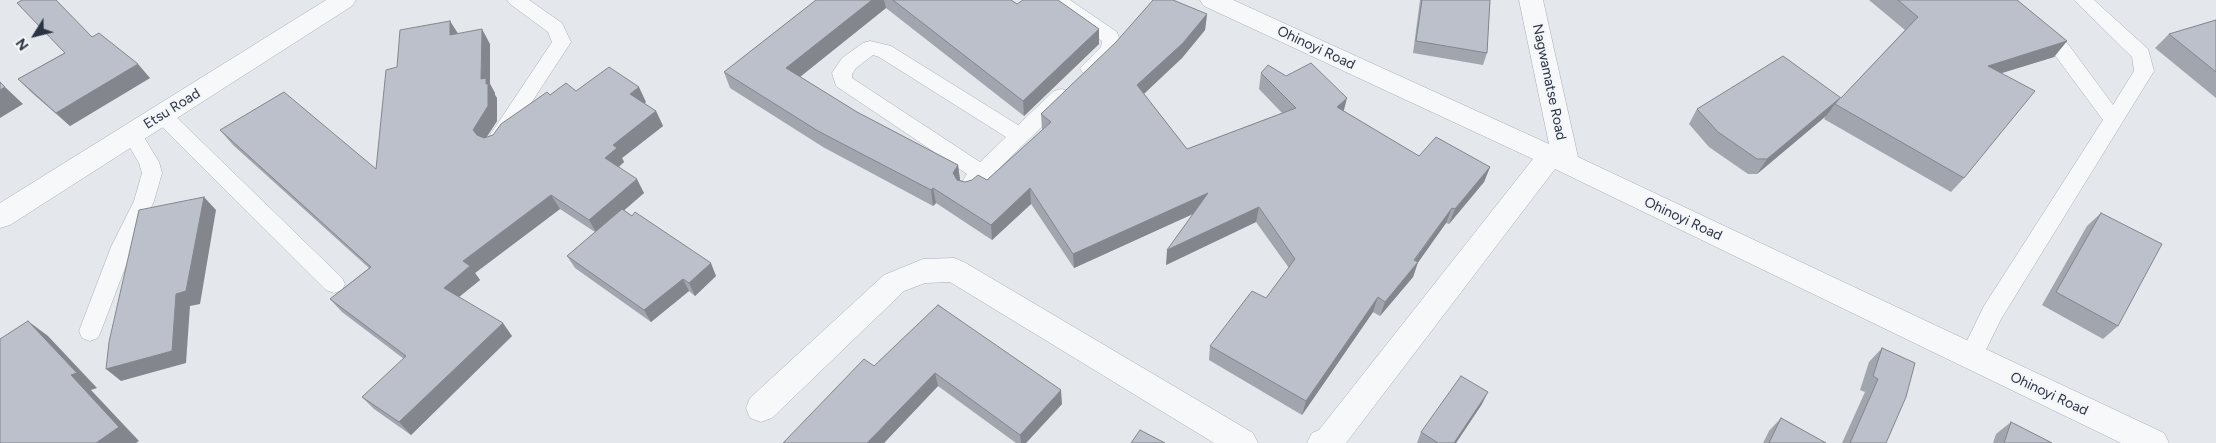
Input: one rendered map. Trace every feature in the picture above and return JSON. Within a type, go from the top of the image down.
[{"type":"street","name":"Etsu Road","points":[[0,217],[344,0]]},
{"type":"street","name":"Ohinoyi Road","points":[[1212,0],[1558,160],[2152,443]]},
{"type":"street","name":"Nagwamatse Road","points":[[1532,0],[1558,160]]},
{"type":"street","points":[[1323,443],[1330,440],[1558,160]]},
{"type":"street","points":[[761,408],[894,284],[923,271],[954,270],[1242,443]]},
{"type":"lane","points":[[494,143],[562,42],[555,28],[516,0]]},
{"type":"lane","points":[[967,187],[1108,51],[1112,43],[1110,37],[1059,0]]},
{"type":"lane","points":[[2000,0],[2060,49],[2114,121]]},
{"type":"lane","points":[[1971,357],[1992,313],[2144,71],[2141,54],[2083,0]]},
{"type":"lane","points":[[981,173],[843,81],[842,73],[849,63],[870,48],[884,50],[1020,136]]},
{"type":"lane","points":[[162,115],[334,284]]},
{"type":"lane","points":[[90,331],[122,247],[144,201],[152,173],[149,162],[132,134]]},
{"type":"building","points":[[22,0],[56,0],[92,37],[99,33],[138,64],[56,113],[18,79],[65,53],[17,3]]},
{"type":"building","points":[[816,0],[872,0],[786,68],[857,112],[958,165],[953,173],[957,180],[965,182],[972,180],[978,175],[987,180],[1051,122],[1041,114],[1116,42],[1153,0],[1173,0],[1207,14],[1183,43],[1137,85],[1187,149],[1296,108],[1261,73],[1268,65],[1286,76],[1311,63],[1347,98],[1337,107],[1419,156],[1436,137],[1490,167],[1455,209],[1452,208],[1414,260],[1418,262],[1385,302],[1378,297],[1306,401],[1210,346],[1252,291],[1266,298],[1295,259],[1259,207],[1167,250],[1208,193],[1073,254],[1030,188],[991,225],[933,188],[931,190],[818,131],[724,72]]},
{"type":"building","points":[[893,0],[1011,0],[1017,4],[1023,0],[1058,0],[1099,29],[1023,101]]},
{"type":"building","points":[[1422,0],[1490,0],[1487,53],[1416,41]]},
{"type":"building","points":[[1898,0],[2017,0],[2067,41],[1988,66],[2035,91],[1964,178],[1835,104],[1840,98],[1767,159],[1757,159],[1718,132],[1697,109],[1783,56],[1841,98],[1918,17]]},
{"type":"building","points":[[2216,20],[2216,72],[2169,34]]},
{"type":"building","points":[[450,21],[450,35],[482,29],[481,79],[486,78],[486,84],[488,84],[488,106],[473,130],[477,135],[484,138],[493,135],[501,124],[547,92],[550,95],[566,83],[576,91],[609,67],[639,87],[630,94],[656,111],[613,145],[617,148],[605,158],[637,179],[589,220],[551,195],[463,261],[470,266],[444,288],[503,323],[399,422],[362,397],[406,356],[330,299],[371,267],[220,130],[284,92],[376,169],[386,70],[397,67],[400,30]]},
{"type":"building","points":[[0,82],[5,87],[0,90]]},
{"type":"building","points":[[204,197],[186,291],[176,294],[172,351],[106,369],[109,342],[139,210]]},
{"type":"building","points":[[622,209],[632,216],[635,212],[711,263],[689,283],[683,279],[644,310],[567,256]]},
{"type":"building","points":[[2101,213],[2162,244],[2118,326],[2056,292]]},
{"type":"building","points":[[938,305],[1061,390],[1020,435],[935,373],[867,443],[783,443],[864,359],[874,366]]},
{"type":"building","points":[[28,321],[77,373],[71,375],[119,427],[96,443],[0,443],[0,339]]},
{"type":"building","points":[[1882,348],[1915,363],[1906,397],[1886,443],[1850,443],[1878,379],[1873,376]]},
{"type":"building","points":[[1461,376],[1488,392],[1454,443],[1438,443],[1421,432]]},
{"type":"building","points":[[1781,418],[1826,443],[1769,443]]},
{"type":"building","points":[[2011,422],[2052,443],[2004,443]]},
{"type":"building","points":[[1140,430],[1165,443],[1131,443]]}]
